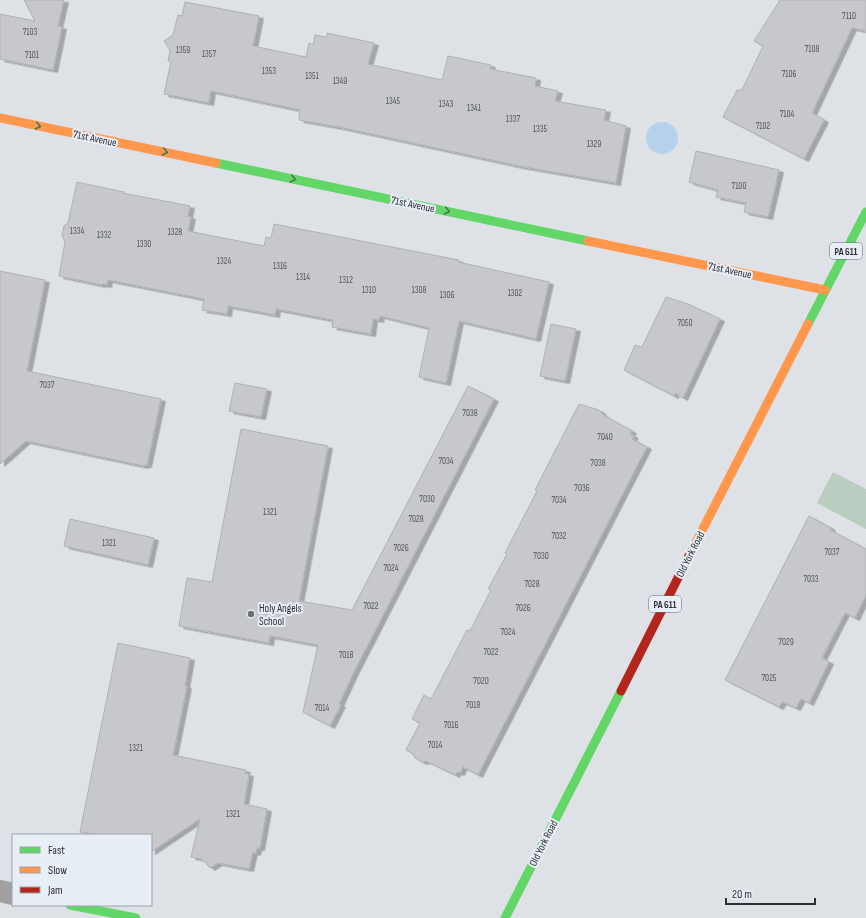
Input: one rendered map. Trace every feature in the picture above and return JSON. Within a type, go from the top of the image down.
[{"type":"street","name":"71st Avenue","points":[[0,118],[825,290]]},
{"type":"street","name":"Old York Road","points":[[505,918],[866,212]]},
{"type":"street","points":[[0,892],[12,894]]},
{"type":"street","points":[[75,906],[136,918]]},
{"type":"green space","points":[[833,472],[866,489],[866,529],[817,503]]},
{"type":"water","points":[[659,122],[665,122],[675,129],[678,138],[677,144],[671,151],[665,154],[659,154],[649,147],[646,141],[646,135],[653,125]]},
{"type":"building","points":[[24,0],[64,0],[58,26],[62,27],[53,70],[0,59],[0,14],[35,21]]},
{"type":"building","points":[[780,0],[866,0],[866,31],[852,28],[812,113],[824,120],[804,159],[723,117],[737,90],[742,90],[763,46],[754,41]]},
{"type":"building","points":[[185,2],[259,16],[253,46],[306,57],[309,43],[313,45],[315,35],[327,37],[327,33],[374,43],[368,64],[442,80],[448,56],[491,65],[490,69],[536,78],[535,86],[558,91],[555,101],[606,110],[604,120],[626,126],[616,183],[519,166],[339,127],[299,120],[300,110],[211,91],[209,103],[164,94],[171,61],[168,61],[170,50],[164,41],[173,35],[178,15],[182,16]]},
{"type":"building","points":[[696,151],[779,170],[768,217],[744,212],[746,203],[716,197],[718,190],[689,182]]},
{"type":"building","points":[[77,182],[124,192],[123,193],[190,206],[188,216],[191,217],[188,231],[264,246],[266,237],[271,238],[274,224],[459,260],[458,262],[549,282],[536,339],[459,321],[446,383],[419,377],[429,328],[380,316],[379,320],[373,319],[371,334],[332,327],[333,320],[276,309],[275,315],[228,306],[227,314],[202,310],[204,299],[108,280],[107,285],[102,285],[59,276],[65,242],[62,235],[64,226],[68,223]]},
{"type":"building","points":[[0,271],[45,280],[27,371],[161,399],[147,465],[144,466],[26,441],[0,464]]},
{"type":"building","points":[[666,297],[688,304],[720,319],[683,398],[675,393],[674,396],[624,370],[635,345],[642,347]]},
{"type":"building","points":[[551,324],[576,329],[565,381],[540,376]]},
{"type":"building","points":[[235,383],[267,389],[261,417],[229,411]]},
{"type":"building","points":[[468,386],[494,399],[354,672],[339,704],[341,705],[330,726],[303,712],[318,645],[270,636],[269,643],[179,626],[187,578],[212,582],[241,429],[328,446],[299,601],[352,610]]},
{"type":"building","points":[[579,404],[599,410],[605,416],[632,431],[630,434],[634,436],[632,439],[647,447],[478,775],[463,767],[460,773],[457,772],[455,775],[426,761],[422,762],[406,750],[420,723],[412,719],[424,695],[431,699],[467,630],[470,631],[491,590],[488,589],[507,554],[505,553],[537,491],[535,490]]},
{"type":"building","points":[[809,516],[831,528],[830,530],[866,549],[866,595],[855,618],[845,613],[822,658],[829,662],[809,703],[801,699],[796,708],[782,702],[779,707],[725,680]]},
{"type":"building","points":[[70,519],[154,538],[148,565],[64,546]]},
{"type":"building","points":[[118,643],[190,658],[185,686],[187,686],[173,755],[246,770],[245,773],[249,774],[244,804],[267,809],[260,848],[257,848],[256,853],[253,852],[249,869],[218,863],[210,868],[202,859],[191,857],[200,819],[152,851],[152,834],[91,834],[80,832]]},
{"type":"traffic: fast","points":[[216,163],[588,241]]},
{"type":"traffic: fast","points":[[808,324],[866,212]]},
{"type":"traffic: fast","points":[[505,918],[621,691]]},
{"type":"traffic: fast","points":[[75,906],[136,918]]},
{"type":"traffic: slow","points":[[0,118],[216,163]]},
{"type":"traffic: slow","points":[[588,241],[825,290]]},
{"type":"traffic: slow","points":[[689,556],[808,324]]},
{"type":"traffic: jam","points":[[621,691],[689,556]]},
{"type":"place","name":"Holy Angels School","points":[[251,614]]}]
